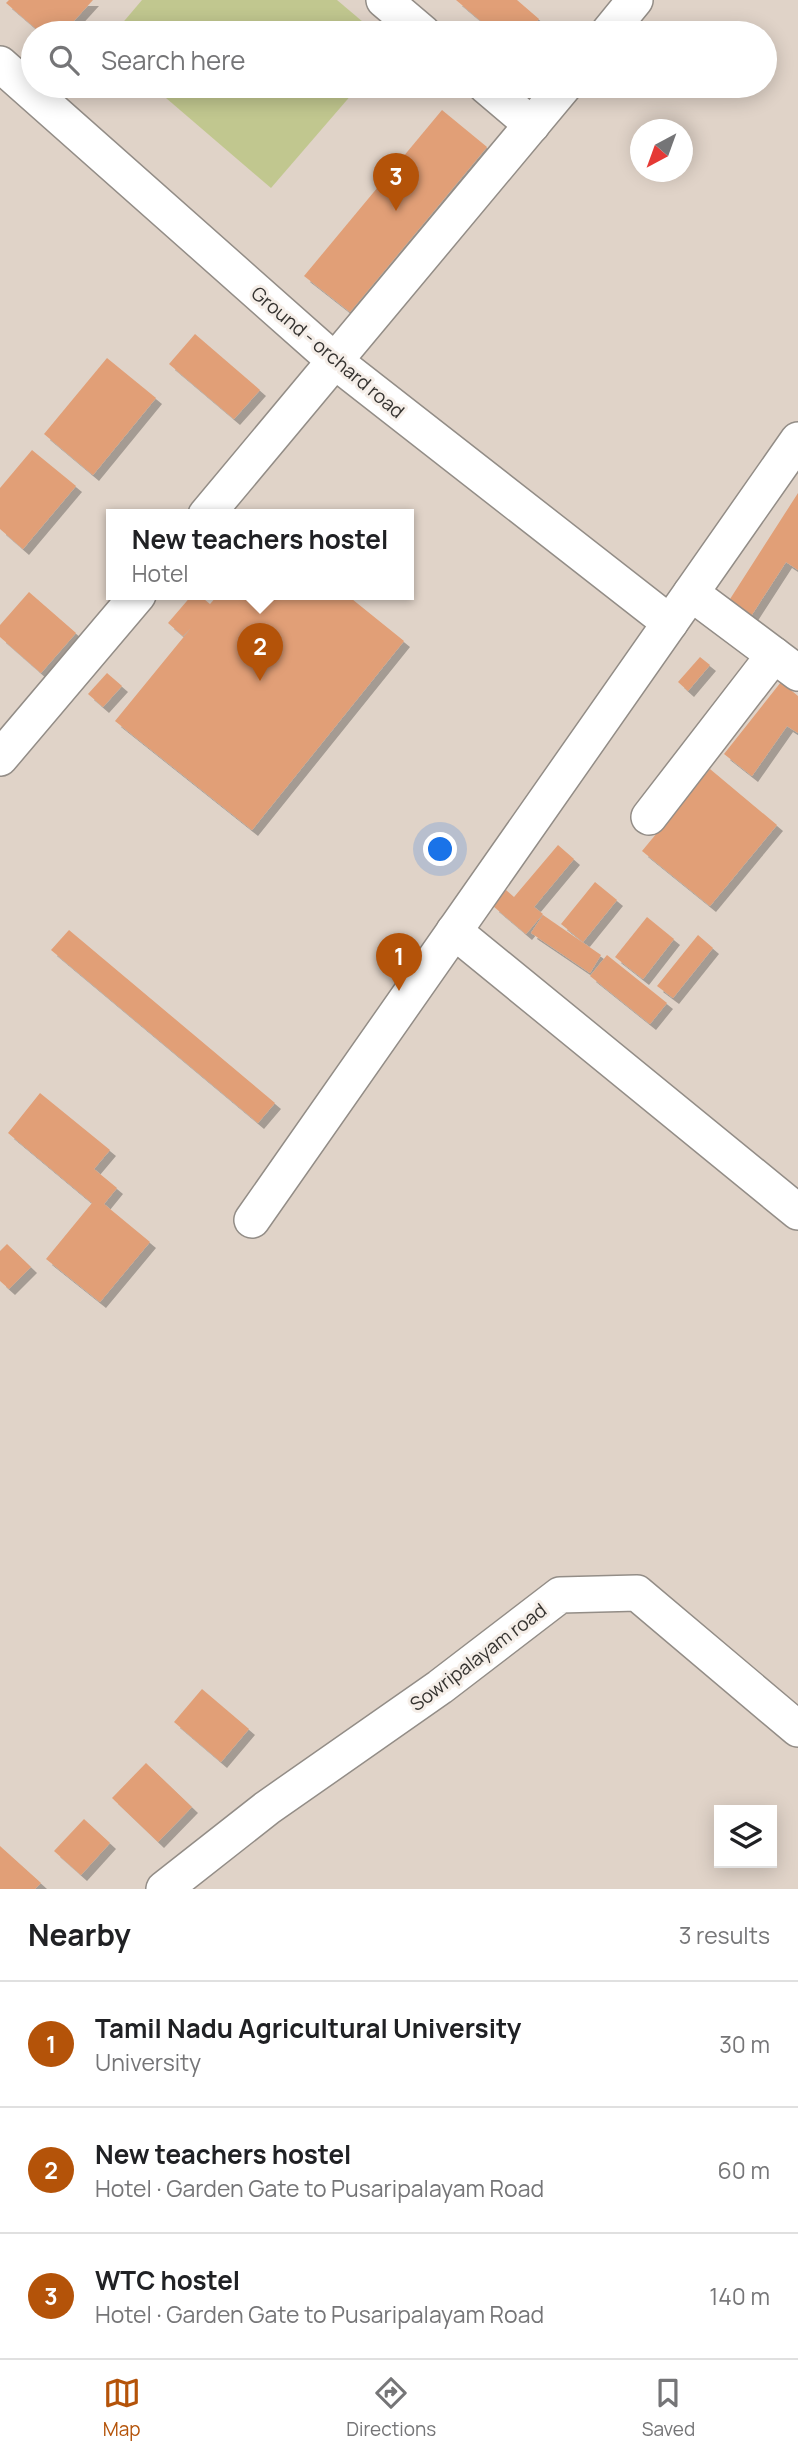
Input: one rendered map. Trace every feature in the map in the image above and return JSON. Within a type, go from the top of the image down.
[{"type":"street","points":[[384,0],[409,21]]},
{"type":"street","points":[[618,21],[635,0]]},
{"type":"street","name":"Ground - orchard road","points":[[0,64],[21,83]]},
{"type":"street","name":"Ground - orchard road","points":[[38,98],[336,362],[670,623]]},
{"type":"street","points":[[500,98],[532,125]]},
{"type":"street","points":[[211,509],[554,98]]},
{"type":"street","points":[[253,1220],[798,440]]},
{"type":"street","points":[[649,817],[786,664],[691,593]]},
{"type":"street","points":[[0,758],[134,600]]},
{"type":"street","points":[[454,932],[798,1212]]},
{"type":"street","name":"Sowripalayam road","points":[[164,1889],[267,1808],[440,1687],[560,1595],[637,1592],[798,1729]]},
{"type":"shaded area","points":[[0,0],[798,0],[798,1889],[0,1889]]},
{"type":"green space","points":[[142,0],[337,0],[362,21],[124,21]]},
{"type":"green space","points":[[166,98],[349,98],[271,188]]},
{"type":"building","points":[[9,0],[93,0],[74,21],[27,21],[6,3]]},
{"type":"building","points":[[456,0],[517,0],[539,19],[537,21],[481,21]]},
{"type":"building","points":[[442,110],[487,147],[350,312],[304,276]]},
{"type":"building","points":[[195,334],[260,390],[234,419],[169,364]]},
{"type":"building","points":[[107,358],[156,398],[93,475],[44,434]]},
{"type":"building","points":[[32,450],[76,486],[23,549],[0,529],[0,488]]},
{"type":"building","points":[[798,493],[798,570],[786,562],[746,624],[723,610]]},
{"type":"building","points":[[29,592],[76,633],[41,673],[0,637],[0,625]]},
{"type":"building","points":[[188,600],[205,600],[210,604],[214,600],[353,600],[404,641],[252,830],[115,721],[191,628],[183,636],[168,623]]},
{"type":"building","points":[[700,657],[710,665],[688,691],[678,682]]},
{"type":"building","points":[[107,673],[122,686],[103,707],[88,694]]},
{"type":"building","points":[[781,682],[798,696],[798,733],[787,726],[752,776],[724,754]]},
{"type":"building","points":[[710,769],[777,825],[710,906],[642,851]]},
{"type":"building","points":[[558,845],[574,859],[534,907],[543,914],[526,934],[493,906],[506,890],[514,897]]},
{"type":"building","points":[[595,882],[617,900],[583,942],[561,924]]},
{"type":"building","points":[[543,915],[601,955],[590,973],[531,933]]},
{"type":"building","points":[[647,917],[674,939],[643,979],[615,957]]},
{"type":"building","points":[[69,930],[275,1103],[258,1123],[51,950]]},
{"type":"building","points":[[698,935],[713,948],[673,998],[657,986]]},
{"type":"building","points":[[607,955],[667,1003],[650,1024],[590,976]]},
{"type":"building","points":[[40,1093],[110,1150],[94,1169],[117,1188],[104,1204],[150,1242],[100,1302],[46,1259],[92,1203],[8,1133]]},
{"type":"building","points":[[7,1244],[31,1267],[9,1289],[0,1281],[0,1251]]},
{"type":"building","points":[[202,1689],[249,1729],[221,1762],[174,1722]]},
{"type":"building","points":[[146,1763],[192,1807],[158,1842],[112,1798]]},
{"type":"building","points":[[84,1819],[110,1843],[81,1875],[54,1851]]},
{"type":"building","points":[[0,1846],[41,1883],[35,1889],[0,1889]]},
{"type":"place","name":"WTC hostel","points":[[396,211]]},
{"type":"place","name":"New teachers hostel","points":[[260,681]]},
{"type":"place","name":"Tamil Nadu Agricultural University","points":[[399,991]]}]
